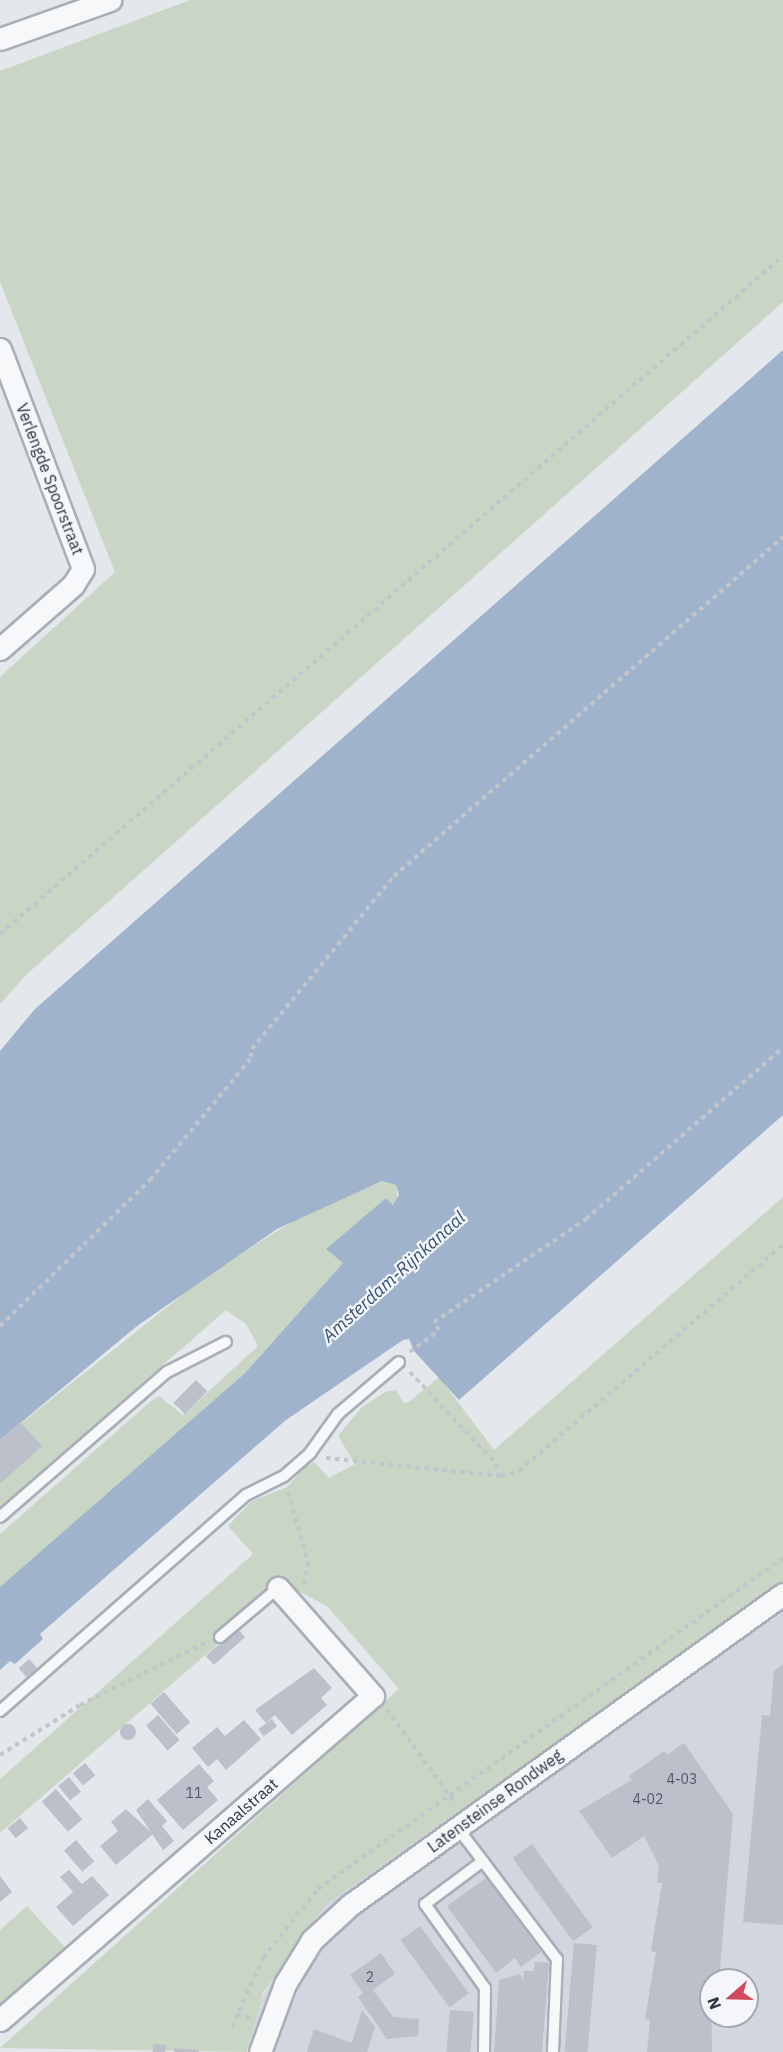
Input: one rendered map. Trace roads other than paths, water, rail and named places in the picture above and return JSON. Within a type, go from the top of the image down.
[{"type":"street","points":[[0,39],[110,0]]},
{"type":"street","name":"Verlengde Spoorstraat","points":[[0,349],[83,569],[74,585],[0,649]]},
{"type":"street","name":"Kanaalstraat","points":[[0,2020],[373,1696],[278,1588]]},
{"type":"street","name":"Latensteinse Rondweg","points":[[260,2052],[285,1984],[312,1940],[350,1905],[783,1594]]},
{"type":"lane","points":[[0,1517],[167,1372],[226,1342]]},
{"type":"lane","points":[[0,1711],[246,1495],[284,1476],[310,1453],[338,1414],[399,1362]]},
{"type":"lane","points":[[220,1637],[278,1588]]},
{"type":"lane","points":[[462,1824],[483,1861],[557,1959],[553,2052]]},
{"type":"lane","points":[[483,1861],[425,1904],[485,1988],[484,2052]]},
{"type":"water","name":"Amsterdam-Rijnkanaal","points":[[783,350],[783,1115],[459,1400],[414,1351],[409,1339],[403,1340],[286,1420],[40,1634],[43,1639],[15,1664],[10,1661],[0,1670],[0,1587],[245,1373],[343,1263],[326,1249],[386,1198],[393,1205],[399,1195],[396,1185],[382,1181],[277,1229],[137,1326],[0,1440],[0,1051],[35,1009]]}]
